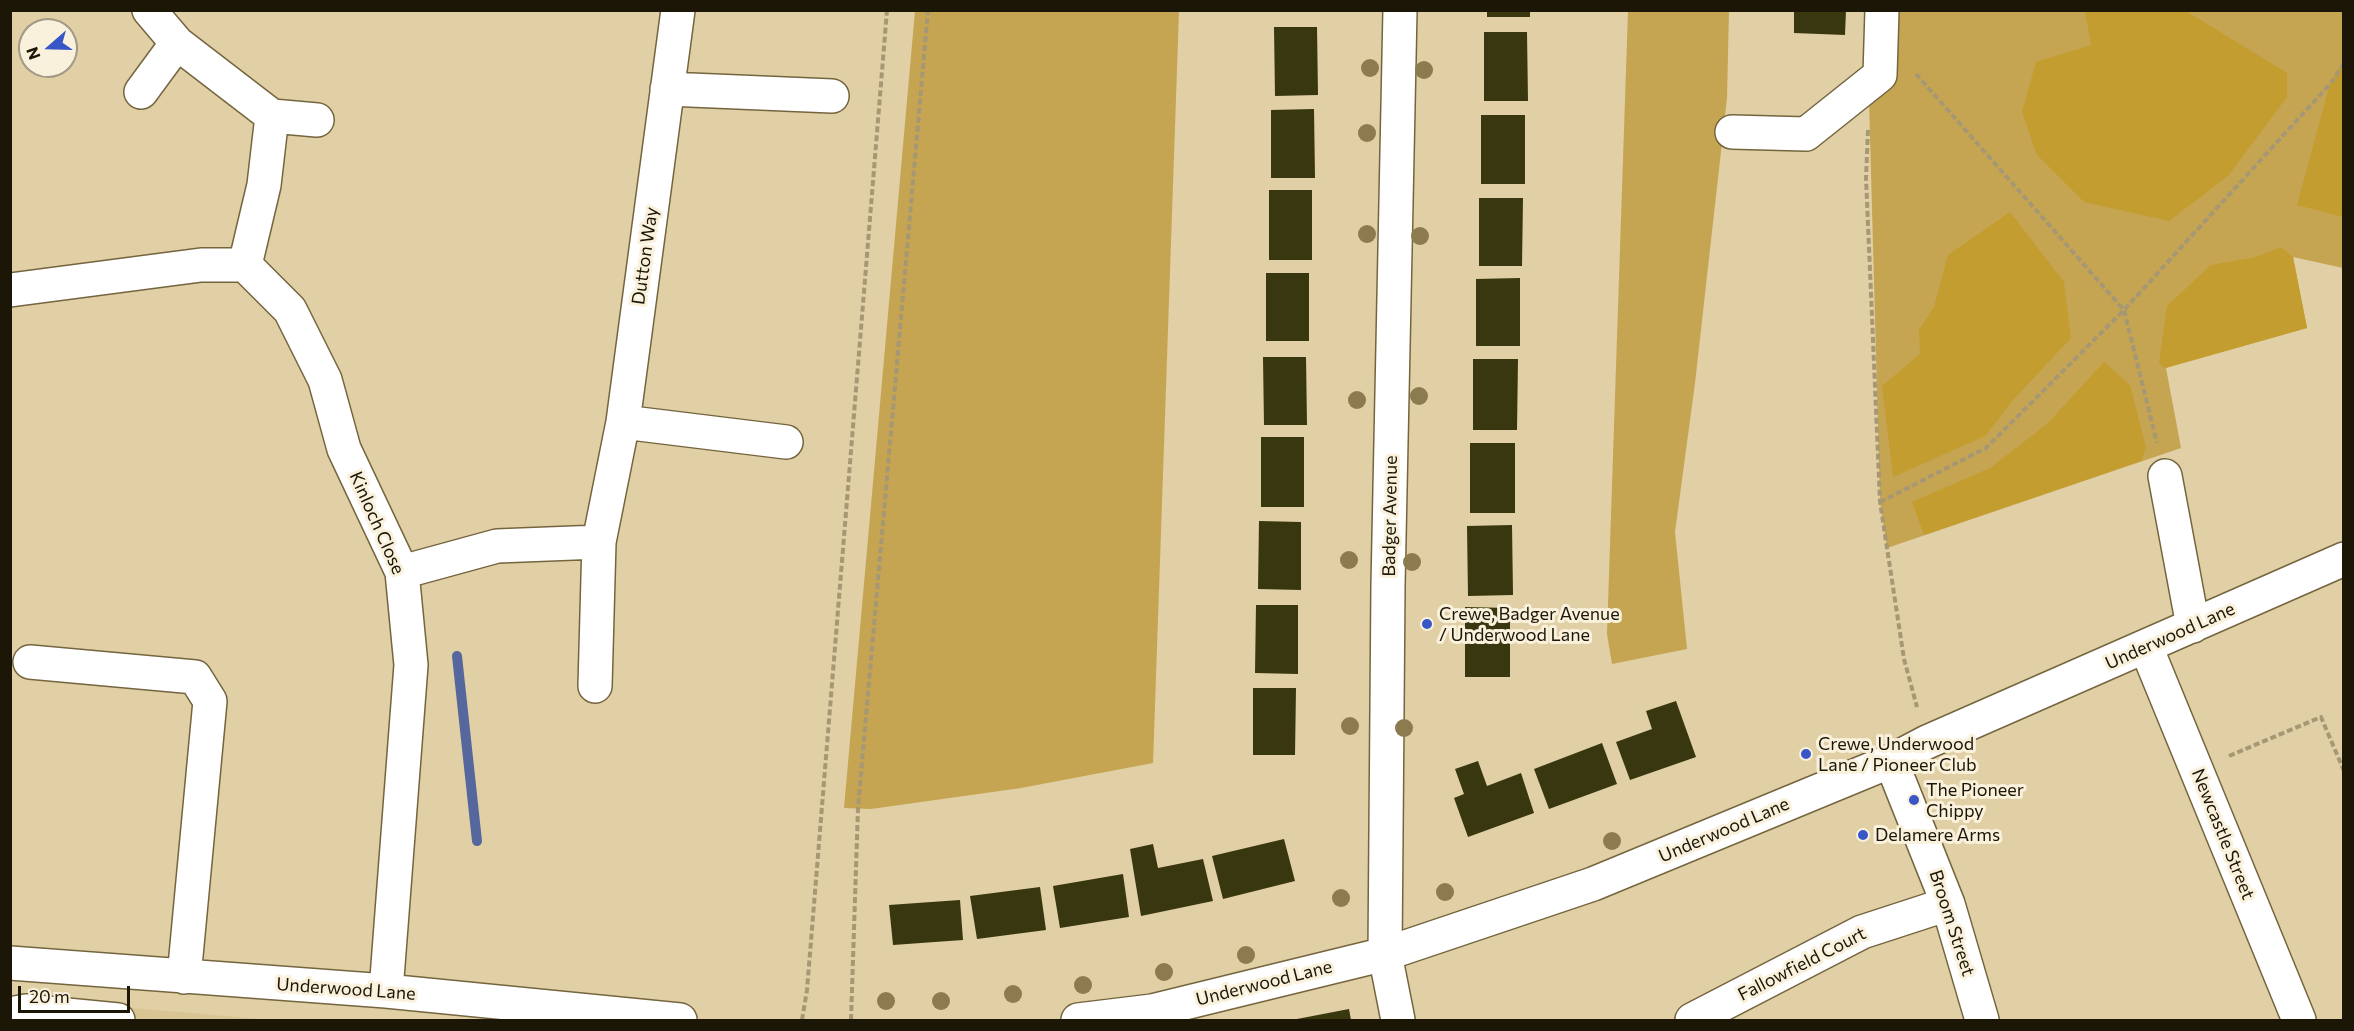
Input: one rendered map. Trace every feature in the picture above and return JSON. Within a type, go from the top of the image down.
[{"type":"street","points":[[149,10],[177,43],[272,116],[317,120]]},
{"type":"street","name":"Dutton Way","points":[[595,686],[599,542],[623,422],[678,10]]},
{"type":"street","name":"Badger Avenue","points":[[1398,1020],[1385,954],[1388,585],[1400,10]]},
{"type":"street","points":[[1732,132],[1806,134],[1880,61],[1882,10]]},
{"type":"street","points":[[141,92],[177,43]]},
{"type":"street","points":[[667,89],[832,96]]},
{"type":"street","points":[[10,290],[201,265],[245,265],[264,185],[272,116]]},
{"type":"street","name":"Kinloch Close","points":[[245,265],[290,310],[325,380],[344,449],[402,572],[411,665],[386,991]]},
{"type":"street","points":[[623,422],[786,442]]},
{"type":"street","points":[[2165,476],[2193,626]]},
{"type":"street","points":[[402,572],[497,546],[599,542]]},
{"type":"street","name":"Underwood Lane","points":[[1078,1020],[1152,1011],[1385,954],[1593,884],[1891,760],[1927,742],[2343,559]]},
{"type":"street","name":"Newcastle Street","points":[[2146,646],[2299,1020]]},
{"type":"street","points":[[30,662],[195,676],[210,701],[184,977]]},
{"type":"street","name":"Broom Street","points":[[1891,760],[1948,904],[1982,1020]]},
{"type":"street","name":"Fallowfield Court","points":[[1692,1020],[1862,932],[1948,904]]},
{"type":"street","name":"Underwood Lane","points":[[10,963],[386,991],[591,1016],[680,1020]]},
{"type":"street","points":[[10,1014],[26,1011],[118,1020]]},
{"type":"path","points":[[802,1020],[807,990],[887,10]]},
{"type":"path","points":[[851,1020],[858,808],[928,10]]},
{"type":"path","points":[[1927,742],[1904,659],[1880,502],[1866,178],[1869,99],[1880,61],[1904,60],[2124,310],[2165,476]]},
{"type":"path","points":[[1880,502],[1986,448],[2124,310],[2330,84],[2343,63]]},
{"type":"path","points":[[2196,770],[2321,717],[2343,771]]},
{"type":"shaded area","points":[[915,11],[1179,11],[1153,763],[1021,788],[871,809],[844,808]]},
{"type":"shaded area","points":[[1628,11],[1729,11],[1727,98],[1695,383],[1675,532],[1687,649],[1612,664],[1607,634]]},
{"type":"shaded area","points":[[1882,11],[2343,11],[2343,268],[2293,257],[2307,328],[2166,368],[2181,448],[1887,548],[1880,502],[1869,99]]},
{"type":"shaded area","points":[[2085,11],[2186,11],[2287,73],[2287,97],[2228,176],[2169,221],[2084,202],[2037,155],[2022,112],[2036,62],[2091,45]]},
{"type":"shaded area","points":[[2343,63],[2343,217],[2297,205],[2330,84]]},
{"type":"shaded area","points":[[2010,212],[2064,282],[2071,338],[2014,399],[1985,436],[1893,477],[1882,386],[1920,354],[1919,330],[1934,307],[1948,255]]},
{"type":"shaded area","points":[[2281,247],[2293,257],[2307,328],[2165,368],[2159,363],[2167,306],[2211,265],[2256,257]]},
{"type":"shaded area","points":[[2104,362],[2130,385],[2146,447],[2141,461],[1924,535],[1912,502],[1990,468],[2047,424]]},
{"type":"shaded area","points":[[50,1001],[271,1020],[11,1020]]},
{"type":"building","points":[[1487,10],[1530,10],[1530,17],[1487,17]]},
{"type":"building","points":[[1794,10],[1846,10],[1845,35],[1794,33]]},
{"type":"building","points":[[1274,27],[1317,27],[1318,95],[1275,96]]},
{"type":"building","points":[[1484,32],[1527,32],[1528,101],[1484,101]]},
{"type":"building","points":[[1314,109],[1315,178],[1271,178],[1271,110]]},
{"type":"building","points":[[1481,115],[1525,115],[1525,184],[1481,184]]},
{"type":"building","points":[[1269,190],[1312,190],[1312,260],[1269,260]]},
{"type":"building","points":[[1479,198],[1523,198],[1522,266],[1479,266]]},
{"type":"building","points":[[1266,273],[1309,273],[1309,341],[1266,341]]},
{"type":"building","points":[[1520,278],[1520,346],[1476,346],[1476,279]]},
{"type":"building","points":[[1263,357],[1306,357],[1307,425],[1264,425]]},
{"type":"building","points":[[1473,359],[1518,359],[1517,430],[1473,430]]},
{"type":"building","points":[[1261,437],[1304,437],[1304,507],[1261,507]]},
{"type":"building","points":[[1470,443],[1515,443],[1515,513],[1470,513]]},
{"type":"building","points":[[1259,521],[1301,522],[1301,590],[1258,589]]},
{"type":"building","points":[[1512,525],[1513,595],[1468,596],[1467,526]]},
{"type":"building","points":[[1256,605],[1298,605],[1298,674],[1255,673]]},
{"type":"building","points":[[1465,607],[1510,608],[1510,677],[1465,677]]},
{"type":"building","points":[[1253,688],[1296,688],[1295,755],[1253,755]]},
{"type":"building","points":[[1676,701],[1696,757],[1630,780],[1616,742],[1652,729],[1646,711]]},
{"type":"building","points":[[1602,743],[1617,784],[1549,809],[1534,769]]},
{"type":"building","points":[[1478,761],[1487,786],[1521,773],[1534,813],[1468,837],[1454,798],[1464,794],[1455,769]]},
{"type":"building","points":[[1284,839],[1295,881],[1223,899],[1212,856]]},
{"type":"building","points":[[1153,844],[1158,868],[1203,859],[1213,901],[1141,916],[1130,849]]},
{"type":"building","points":[[1123,874],[1129,917],[1060,928],[1053,886]]},
{"type":"building","points":[[1040,887],[1046,930],[977,939],[970,896]]},
{"type":"building","points":[[960,900],[963,940],[893,945],[889,905]]},
{"type":"building","points":[[1349,1009],[1351,1020],[1297,1020],[1297,1019]]},
{"type":"waterway","points":[[457,656],[477,841]]},
{"type":"place","name":"Crewe, Badger Avenue / Underwood Lane","points":[[1427,624]]},
{"type":"place","name":"Crewe, Underwood Lane / Pioneer Club","points":[[1806,754]]},
{"type":"place","name":"The Pioneer Chippy","points":[[1914,800]]},
{"type":"place","name":"Delamere Arms","points":[[1863,835]]}]
